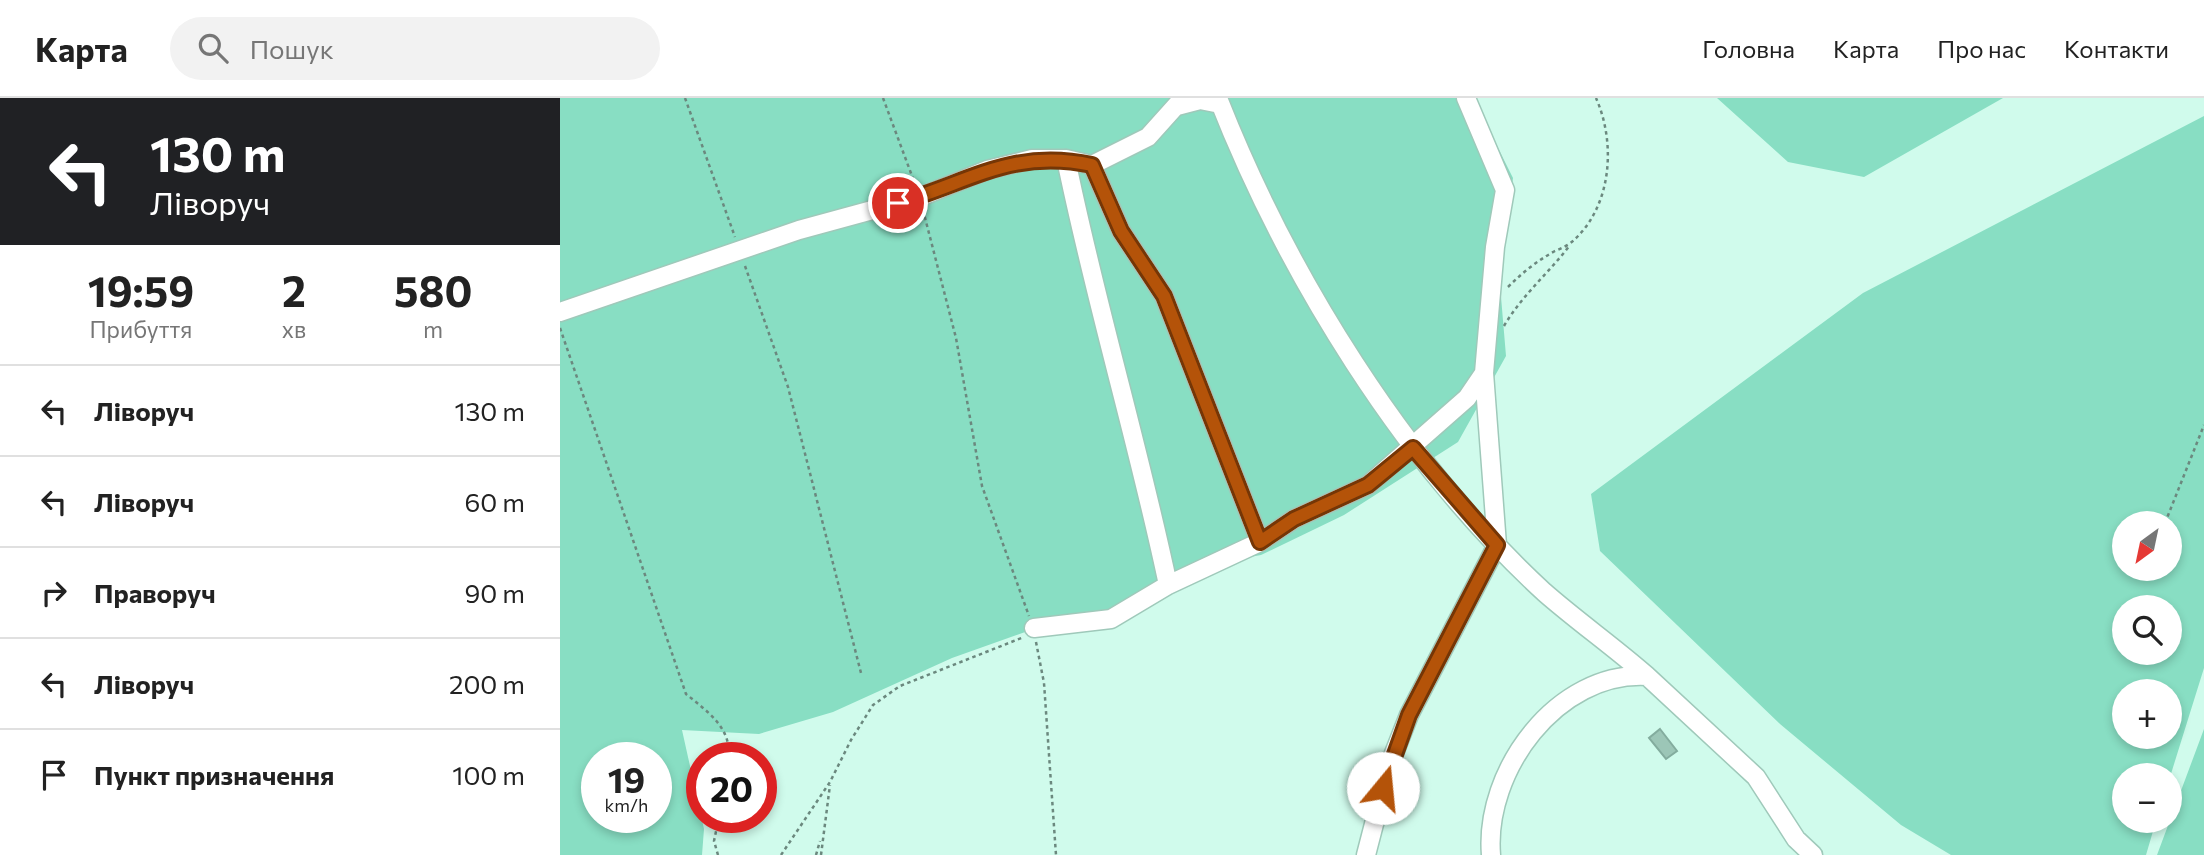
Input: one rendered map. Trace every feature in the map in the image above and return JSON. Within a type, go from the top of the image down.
[{"type":"street","points":[[1366,855],[1389,766],[1409,715],[1497,545],[1484,373],[1495,247],[1505,190],[1466,98]]},
{"type":"street","points":[[560,312],[739,250],[920,197],[987,170],[1032,159],[1066,159],[1092,165],[1148,137],[1180,102],[1219,101],[1272,219],[1366,383],[1413,448],[1497,545],[1545,593],[1647,676],[1756,777],[1796,839],[1813,855]]},
{"type":"street","points":[[1066,159],[1098,302],[1144,470],[1168,585]]},
{"type":"street","points":[[1092,165],[1121,231],[1164,296],[1260,542]]},
{"type":"street","points":[[1034,628],[1111,619],[1168,585],[1260,542],[1294,519],[1368,485],[1467,398],[1484,373]]},
{"type":"street","points":[[1491,855],[1489,831],[1499,793],[1517,750],[1532,732],[1552,713],[1590,687],[1625,675],[1647,676]]},
{"type":"path","points":[[685,98],[788,387],[861,673]]},
{"type":"path","points":[[883,98],[920,197],[956,338],[982,486],[1034,628],[1044,683],[1056,855]]},
{"type":"path","points":[[1501,332],[1516,305],[1552,268],[1593,216],[1608,167],[1607,137],[1596,98]]},
{"type":"path","points":[[1503,293],[1524,270],[1572,242]]},
{"type":"path","points":[[560,327],[686,694],[720,722],[728,742]]},
{"type":"path","points":[[2170,511],[2204,425]]},
{"type":"path","points":[[781,855],[830,782],[851,740],[873,705],[901,686],[1017,641],[1034,628]]},
{"type":"path","points":[[818,855],[830,782]]},
{"type":"path","points":[[716,833],[714,841],[718,855]]},
{"type":"green space","points":[[560,98],[1473,98],[1513,178],[1499,273],[1506,356],[1458,442],[1344,515],[1261,555],[1187,568],[1154,583],[1119,609],[1059,620],[952,658],[833,712],[759,734],[682,730],[686,748],[686,833],[704,833],[702,855],[560,855]]},
{"type":"green space","points":[[1717,98],[2003,98],[1864,177],[1788,162]]},
{"type":"green space","points":[[2204,116],[2204,668],[2182,739],[2182,679],[2112,679],[2112,749],[2179,749],[2174,763],[2112,763],[2112,833],[2152,833],[2146,855],[1951,855],[1901,825],[1780,724],[1600,551],[1591,494],[1863,293]]},
{"type":"green space","points":[[2204,729],[2204,855],[2157,855],[2165,833],[2182,833],[2182,788]]},
{"type":"building","points":[[1660,729],[1677,751],[1666,759],[1649,738]]},
{"type":"route","points":[[898,203],[987,170],[1032,159],[1066,159],[1092,165],[1121,231],[1164,296],[1260,542],[1294,519],[1368,485],[1413,448],[1497,545],[1409,715],[1383,788]]}]
